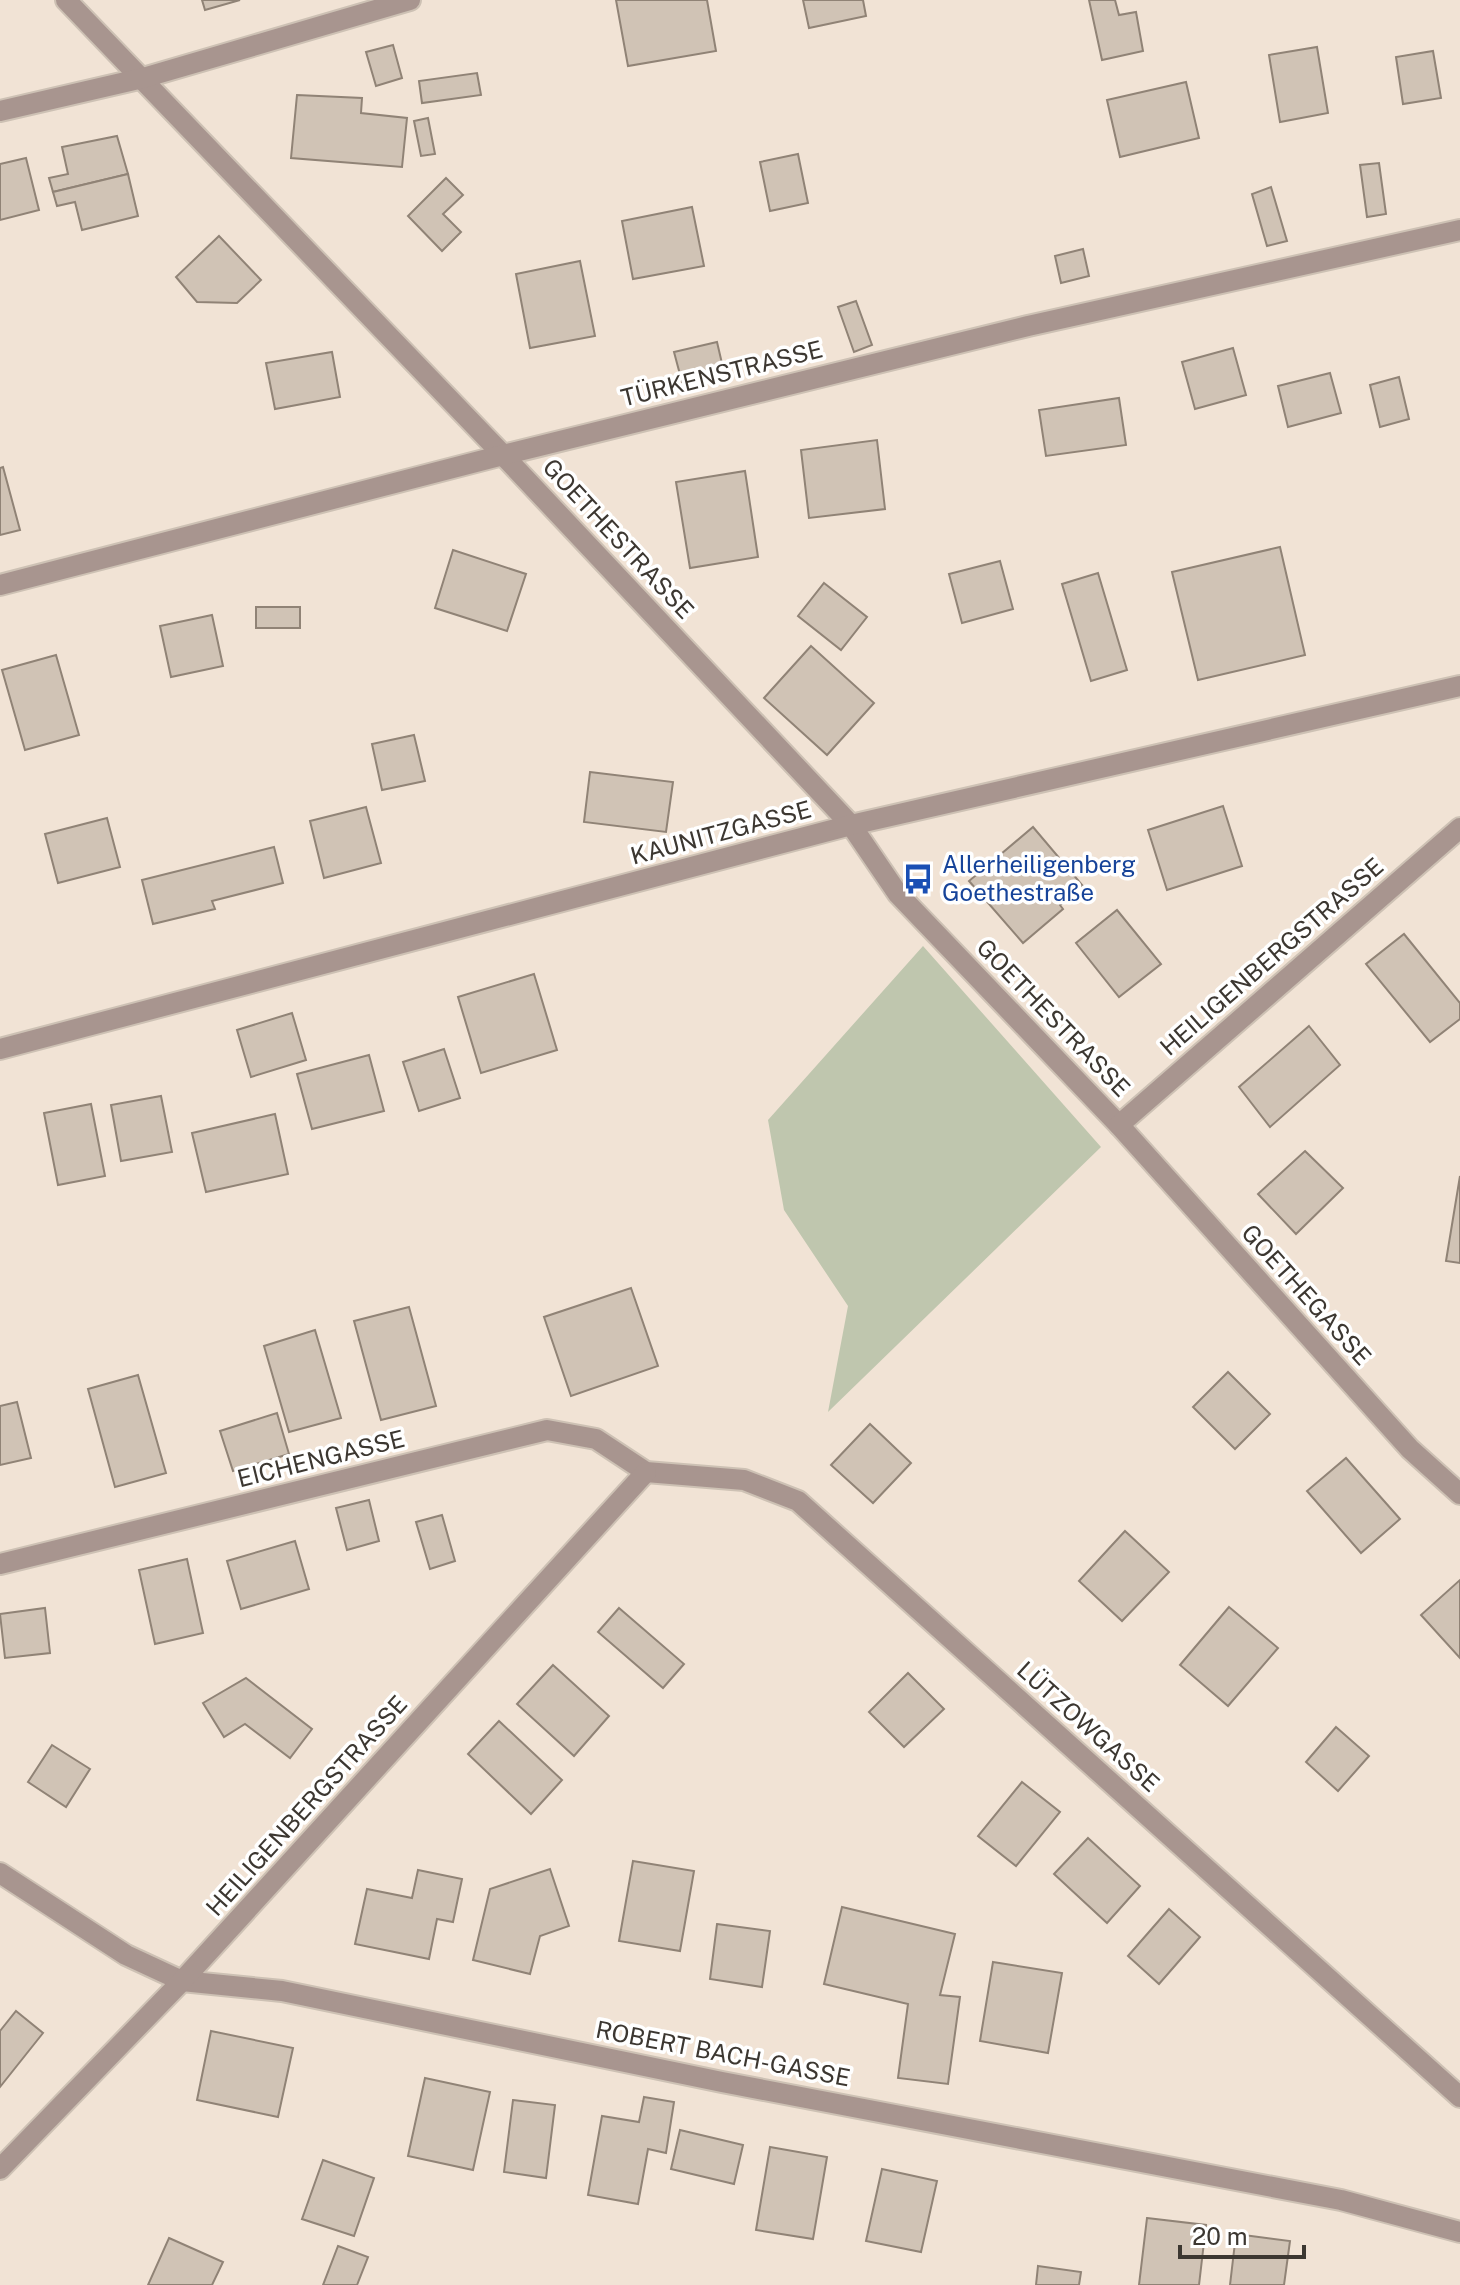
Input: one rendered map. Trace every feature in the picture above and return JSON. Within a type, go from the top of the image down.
[{"type":"street","name":"GOETHESTRASSE","points":[[66,0],[503,455],[851,825],[898,894],[1119,1125]]},
{"type":"street","points":[[0,111],[143,78],[410,0]]},
{"type":"street","name":"TÜRKENSTRASSE","points":[[0,585],[503,455],[1028,326],[1460,230]]},
{"type":"street","name":"KAUNITZGASSE","points":[[0,1049],[851,825],[1460,686]]},
{"type":"street","name":"HEILIGENBERGSTRASSE","points":[[1119,1125],[1460,828]]},
{"type":"street","name":"GOETHEGASSE","points":[[1119,1125],[1410,1449],[1460,1494]]},
{"type":"street","name":"EICHENGASSE","points":[[0,1564],[547,1430],[596,1439],[646,1472]]},
{"type":"street","name":"HEILIGENBERGSTRASSE","points":[[0,2169],[182,1981],[646,1472]]},
{"type":"street","name":"LÜTZOWGASSE","points":[[646,1472],[744,1480],[798,1501],[1460,2097]]},
{"type":"street","name":"ROBERT BACH-GASSE","points":[[0,1873],[126,1955],[182,1981],[282,1991],[722,2082],[1341,2200],[1460,2232]]},
{"type":"green space","points":[[923,946],[1101,1147],[828,1412],[848,1306],[784,1210],[768,1120]]},
{"type":"building","points":[[202,0],[240,0],[205,10]]},
{"type":"building","points":[[616,0],[707,0],[716,51],[628,66]]},
{"type":"building","points":[[803,0],[863,0],[866,16],[809,28]]},
{"type":"building","points":[[1089,0],[1115,0],[1119,15],[1136,12],[1143,51],[1102,60]]},
{"type":"building","points":[[393,45],[402,78],[376,86],[366,52]]},
{"type":"building","points":[[1317,47],[1328,113],[1280,122],[1269,55]]},
{"type":"building","points":[[1433,51],[1441,98],[1403,104],[1396,57]]},
{"type":"building","points":[[477,73],[481,95],[422,103],[419,81]]},
{"type":"building","points":[[1186,82],[1199,138],[1120,157],[1107,100]]},
{"type":"building","points":[[297,95],[362,98],[361,113],[407,118],[402,167],[291,158]]},
{"type":"building","points":[[428,118],[435,154],[421,156],[414,121]]},
{"type":"building","points":[[117,136],[128,174],[53,192],[49,178],[68,174],[62,147]]},
{"type":"building","points":[[798,154],[808,203],[770,211],[760,162]]},
{"type":"building","points":[[26,158],[39,210],[0,220],[0,164]]},
{"type":"building","points":[[1379,163],[1386,214],[1367,217],[1360,165]]},
{"type":"building","points":[[128,174],[138,216],[82,230],[75,202],[57,206],[53,192]]},
{"type":"building","points":[[446,178],[463,195],[443,214],[461,232],[442,251],[408,216]]},
{"type":"building","points":[[1271,187],[1287,241],[1267,246],[1252,194]]},
{"type":"building","points":[[692,207],[704,266],[633,279],[622,221]]},
{"type":"building","points":[[219,236],[261,280],[237,303],[197,302],[176,277]]},
{"type":"building","points":[[1083,249],[1089,276],[1061,283],[1055,256]]},
{"type":"building","points":[[580,261],[595,336],[530,348],[516,274]]},
{"type":"building","points":[[856,301],[872,345],[854,352],[838,307]]},
{"type":"building","points":[[717,342],[724,372],[682,382],[674,352]]},
{"type":"building","points":[[1233,348],[1246,395],[1195,409],[1182,362]]},
{"type":"building","points":[[332,352],[340,397],[275,409],[266,363]]},
{"type":"building","points":[[1330,373],[1341,413],[1288,427],[1278,386]]},
{"type":"building","points":[[1399,377],[1409,419],[1380,427],[1370,385]]},
{"type":"building","points":[[1119,398],[1126,445],[1046,456],[1039,410]]},
{"type":"building","points":[[877,440],[885,509],[809,518],[801,450]]},
{"type":"building","points":[[3,467],[20,530],[0,535],[0,468]]},
{"type":"building","points":[[745,471],[758,557],[690,568],[676,482]]},
{"type":"building","points":[[1280,547],[1305,655],[1198,680],[1172,572]]},
{"type":"building","points":[[453,550],[526,574],[507,631],[435,608]]},
{"type":"building","points":[[1000,561],[1013,609],[962,623],[949,574]]},
{"type":"building","points":[[1098,573],[1127,670],[1091,681],[1062,584]]},
{"type":"building","points":[[824,583],[867,617],[841,650],[798,616]]},
{"type":"building","points":[[256,607],[300,607],[300,628],[256,628]]},
{"type":"building","points":[[212,615],[223,666],[171,677],[160,626]]},
{"type":"building","points":[[811,646],[874,703],[827,755],[764,698]]},
{"type":"building","points":[[56,655],[79,735],[25,750],[2,670]]},
{"type":"building","points":[[414,735],[425,781],[382,790],[372,744]]},
{"type":"building","points":[[590,772],[673,782],[666,832],[584,822]]},
{"type":"building","points":[[1223,806],[1242,866],[1167,890],[1148,830]]},
{"type":"building","points":[[366,807],[381,863],[324,878],[310,821]]},
{"type":"building","points":[[107,818],[120,867],[58,883],[45,834]]},
{"type":"building","points":[[1033,827],[1083,886],[1060,905],[1063,909],[1023,943],[969,881]]},
{"type":"building","points":[[274,847],[283,883],[212,901],[215,909],[153,924],[142,880]]},
{"type":"building","points":[[1117,910],[1161,964],[1119,997],[1076,943]]},
{"type":"building","points":[[1404,934],[1460,1003],[1460,1019],[1430,1042],[1366,964]]},
{"type":"building","points":[[534,974],[557,1050],[481,1073],[458,997]]},
{"type":"building","points":[[292,1013],[306,1060],[251,1077],[237,1030]]},
{"type":"building","points":[[1309,1026],[1340,1065],[1270,1127],[1239,1087]]},
{"type":"building","points":[[444,1049],[460,1098],[419,1111],[403,1062]]},
{"type":"building","points":[[369,1055],[384,1111],[312,1129],[297,1074]]},
{"type":"building","points":[[161,1096],[172,1152],[121,1161],[111,1105]]},
{"type":"building","points":[[91,1104],[105,1176],[58,1185],[44,1113]]},
{"type":"building","points":[[275,1114],[288,1174],[206,1192],[192,1133]]},
{"type":"building","points":[[1305,1151],[1343,1188],[1296,1234],[1258,1194]]},
{"type":"building","points":[[1460,1176],[1460,1263],[1446,1261]]},
{"type":"building","points":[[631,1288],[658,1366],[571,1396],[544,1317]]},
{"type":"building","points":[[409,1307],[436,1406],[381,1420],[354,1321]]},
{"type":"building","points":[[315,1330],[341,1418],[289,1432],[264,1346]]},
{"type":"building","points":[[1228,1372],[1270,1414],[1235,1449],[1193,1407]]},
{"type":"building","points":[[138,1375],[166,1473],[115,1487],[88,1389]]},
{"type":"building","points":[[17,1402],[31,1458],[0,1465],[0,1406]]},
{"type":"building","points":[[277,1413],[289,1454],[233,1471],[220,1431]]},
{"type":"building","points":[[870,1424],[911,1463],[873,1503],[831,1465]]},
{"type":"building","points":[[1346,1458],[1400,1519],[1361,1553],[1307,1491]]},
{"type":"building","points":[[369,1500],[379,1541],[347,1550],[336,1508]]},
{"type":"building","points":[[442,1515],[455,1561],[430,1569],[416,1522]]},
{"type":"building","points":[[1125,1531],[1169,1572],[1122,1621],[1079,1581]]},
{"type":"building","points":[[295,1541],[309,1589],[241,1609],[227,1561]]},
{"type":"building","points":[[187,1559],[203,1633],[155,1644],[139,1570]]},
{"type":"building","points":[[1460,1580],[1460,1658],[1421,1615]]},
{"type":"building","points":[[1229,1607],[1278,1648],[1228,1706],[1180,1665]]},
{"type":"building","points":[[45,1608],[50,1653],[5,1658],[0,1614]]},
{"type":"building","points":[[619,1608],[684,1664],[663,1688],[598,1632]]},
{"type":"building","points":[[553,1665],[609,1716],[574,1756],[517,1704]]},
{"type":"building","points":[[908,1673],[944,1709],[904,1747],[869,1712]]},
{"type":"building","points":[[246,1678],[312,1729],[290,1758],[245,1724],[224,1737],[203,1703]]},
{"type":"building","points":[[499,1721],[562,1780],[531,1814],[468,1754]]},
{"type":"building","points":[[1336,1727],[1369,1756],[1338,1791],[1306,1762]]},
{"type":"building","points":[[52,1745],[90,1769],[66,1807],[28,1782]]},
{"type":"building","points":[[1022,1782],[1060,1812],[1016,1866],[978,1836]]},
{"type":"building","points":[[1088,1838],[1140,1886],[1107,1923],[1054,1874]]},
{"type":"building","points":[[633,1861],[694,1871],[680,1951],[619,1941]]},
{"type":"building","points":[[550,1869],[569,1926],[540,1936],[530,1974],[473,1960],[490,1889]]},
{"type":"building","points":[[418,1870],[462,1879],[453,1922],[437,1919],[429,1959],[355,1944],[367,1889],[412,1898]]},
{"type":"building","points":[[842,1907],[955,1934],[940,1995],[960,1997],[948,2084],[898,2078],[908,2004],[824,1984]]},
{"type":"building","points":[[1169,1909],[1200,1937],[1159,1984],[1128,1956]]},
{"type":"building","points":[[717,1924],[770,1931],[762,1987],[710,1979]]},
{"type":"building","points":[[993,1962],[1062,1973],[1048,2053],[980,2041]]},
{"type":"building","points":[[16,2011],[43,2033],[0,2087],[0,2031]]},
{"type":"building","points":[[211,2031],[293,2048],[278,2117],[197,2100]]},
{"type":"building","points":[[425,2078],[490,2092],[473,2170],[408,2156]]},
{"type":"building","points":[[644,2097],[674,2102],[666,2153],[648,2149],[638,2204],[588,2195],[602,2116],[639,2122]]},
{"type":"building","points":[[513,2100],[555,2105],[546,2178],[504,2172]]},
{"type":"building","points":[[680,2130],[743,2145],[734,2184],[671,2169]]},
{"type":"building","points":[[770,2147],[827,2157],[813,2239],[756,2230]]},
{"type":"building","points":[[323,2160],[374,2178],[354,2236],[302,2219]]},
{"type":"building","points":[[882,2169],[937,2181],[921,2252],[866,2241]]},
{"type":"building","points":[[1147,2218],[1206,2225],[1199,2285],[1139,2285]]},
{"type":"building","points":[[1236,2234],[1290,2241],[1284,2285],[1230,2285]]},
{"type":"building","points":[[169,2238],[223,2262],[212,2285],[148,2285]]},
{"type":"building","points":[[338,2246],[368,2257],[357,2285],[323,2285]]},
{"type":"building","points":[[1038,2266],[1081,2272],[1079,2285],[1036,2285]]},
{"type":"place","name":"Allerheiligenberg Goethestraße","points":[[918,879]]}]
